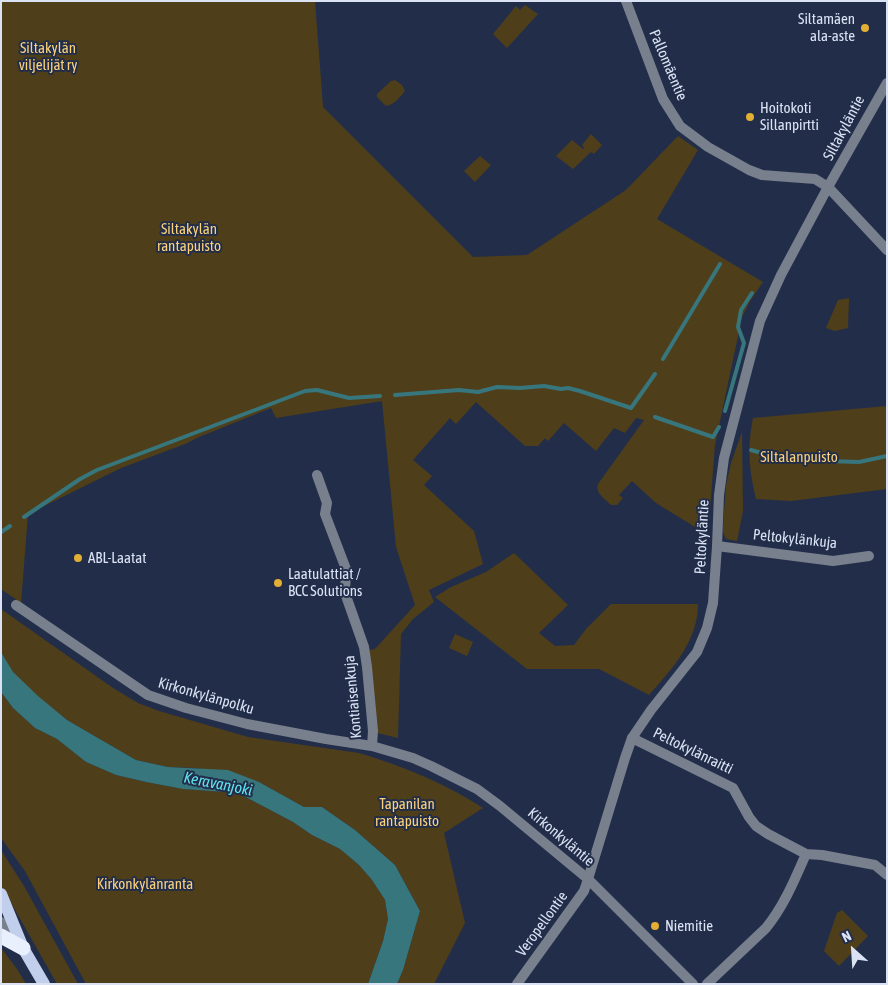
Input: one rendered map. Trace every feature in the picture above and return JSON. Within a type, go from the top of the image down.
[{"type":"highway","points":[[1,936],[23,948]]},
{"type":"main road","points":[[1,894],[23,948],[44,984]]},
{"type":"street","name":"Pallomäentie","points":[[626,1],[663,99],[680,126],[708,147],[749,170],[762,175],[815,179],[828,187]]},
{"type":"street","name":"Siltakyläntie","points":[[828,187],[887,83]]},
{"type":"street","points":[[828,187],[887,250]]},
{"type":"street","name":"Peltokyläntie","points":[[588,879],[632,738],[651,710],[697,652],[707,628],[713,603],[718,546],[719,495],[724,458],[760,321],[781,275],[828,187]]},
{"type":"street","name":"Kontiaisenkuja","points":[[317,475],[327,503],[325,514],[346,569],[345,594],[364,647],[372,746]]},
{"type":"street","name":"Peltokylänkuja","points":[[718,546],[832,561],[869,556]]},
{"type":"street","name":"Kirkonkylänpolku","points":[[16,605],[148,695],[186,708],[247,724],[384,749]]},
{"type":"street","name":"Peltokylänraitti","points":[[632,738],[733,788],[748,817],[756,826],[806,854],[822,855],[875,865],[887,875]]},
{"type":"street","name":"Kirkonkyläntie","points":[[384,749],[413,758],[477,789],[500,806],[588,879],[693,984]]},
{"type":"street","points":[[707,984],[766,928],[773,919],[806,854]]},
{"type":"street","name":"Veropellontie","points":[[517,984],[584,891],[588,879]]},
{"type":"street","points":[[1,922],[23,948]]},
{"type":"green space","name":"Siltakylän rantapuisto","points":[[1,1],[315,1],[323,107],[473,257],[527,255],[626,190],[678,136],[698,150],[657,219],[763,282],[742,317],[715,445],[708,535],[656,503],[632,481],[619,495],[623,498],[617,505],[611,505],[599,493],[598,484],[644,420],[636,418],[625,433],[614,428],[596,451],[564,423],[548,441],[545,438],[538,446],[525,446],[476,402],[456,424],[450,418],[413,460],[432,476],[424,485],[474,531],[483,564],[429,590],[434,602],[413,619],[401,634],[398,738],[377,733],[369,650],[375,649],[415,605],[396,547],[382,401],[276,418],[271,408],[121,468],[28,514],[21,603],[1,589]]},
{"type":"green space","points":[[525,5],[538,14],[507,48],[493,34],[516,6],[520,10]]},
{"type":"green space","points":[[395,80],[402,85],[405,91],[394,102],[386,106],[377,97],[377,94],[391,81]]},
{"type":"green space","points":[[591,134],[602,145],[594,154],[591,152],[573,169],[556,156],[572,140],[583,149],[582,145]]},
{"type":"green space","points":[[480,156],[491,165],[475,182],[464,171]]},
{"type":"green space","points":[[849,298],[848,328],[835,331],[826,328],[838,300]]},
{"type":"green space","name":"Siltalanpuisto","points":[[887,406],[887,489],[791,501],[756,499],[750,458],[753,418]]},
{"type":"green space","points":[[742,432],[743,511],[737,541],[726,539],[723,526],[726,485],[731,463]]},
{"type":"green space","points":[[514,553],[568,605],[539,633],[555,646],[574,645],[586,629],[611,604],[698,604],[694,630],[689,642],[675,665],[649,695],[599,669],[527,669],[435,597],[451,587],[486,572]]},
{"type":"green space","name":"Tapanilan rantapuisto","points":[[1,609],[113,688],[138,703],[248,737],[359,753],[423,776],[483,808],[444,833],[465,923],[434,984],[397,984],[403,970],[420,911],[395,865],[355,830],[322,807],[304,807],[259,782],[197,768],[168,767],[136,760],[67,720],[16,680],[1,657]]},
{"type":"green space","points":[[455,634],[473,642],[467,656],[449,648]]},
{"type":"green space","name":"Kirkonkylänranta","points":[[1,692],[13,708],[35,728],[57,739],[86,762],[116,775],[146,782],[183,789],[238,793],[340,849],[359,865],[385,900],[388,919],[383,941],[368,984],[86,984],[25,871],[1,838]]},
{"type":"green space","points":[[1,850],[24,886],[78,984],[57,984],[1,885]]},
{"type":"green space","points":[[842,910],[868,936],[839,966],[824,951],[837,913]]},
{"type":"green space","points":[[1,948],[17,969],[26,984],[1,984]]},
{"type":"water","name":"Keravanjoki","points":[[1,652],[13,672],[67,720],[136,760],[168,767],[228,770],[259,782],[304,807],[322,807],[355,830],[395,865],[420,911],[403,970],[397,984],[368,984],[383,941],[388,919],[385,900],[359,865],[340,849],[238,793],[183,789],[146,782],[116,775],[86,762],[57,739],[35,728],[13,708],[1,692]]},
{"type":"waterway","points":[[663,359],[720,264]]},
{"type":"waterway","points":[[725,411],[744,343],[738,327],[741,310],[752,293]]},
{"type":"waterway","points":[[395,395],[459,390],[478,392],[497,387],[544,386],[580,391],[631,408],[655,374]]},
{"type":"waterway","points":[[24,517],[80,479],[97,470],[305,391],[317,390],[349,398],[380,396]]},
{"type":"waterway","points":[[655,417],[713,437],[719,427]]},
{"type":"waterway","points":[[751,450],[769,455],[828,461],[859,462],[887,456]]},
{"type":"waterway","points":[[1,532],[10,526]]},
{"type":"place","name":"Siltamäen ala-aste","points":[[865,28]]},
{"type":"place","name":"Hoitokoti Sillanpirtti","points":[[750,117]]},
{"type":"place","name":"ABL-Laatat","points":[[78,558]]},
{"type":"place","name":"Laatulattiat / BCC Solutions","points":[[278,583]]},
{"type":"place","name":"Niemitie","points":[[655,926]]},
{"type":"park label","name":"Siltakylän viljelijät ry","points":[[48,56]]}]
